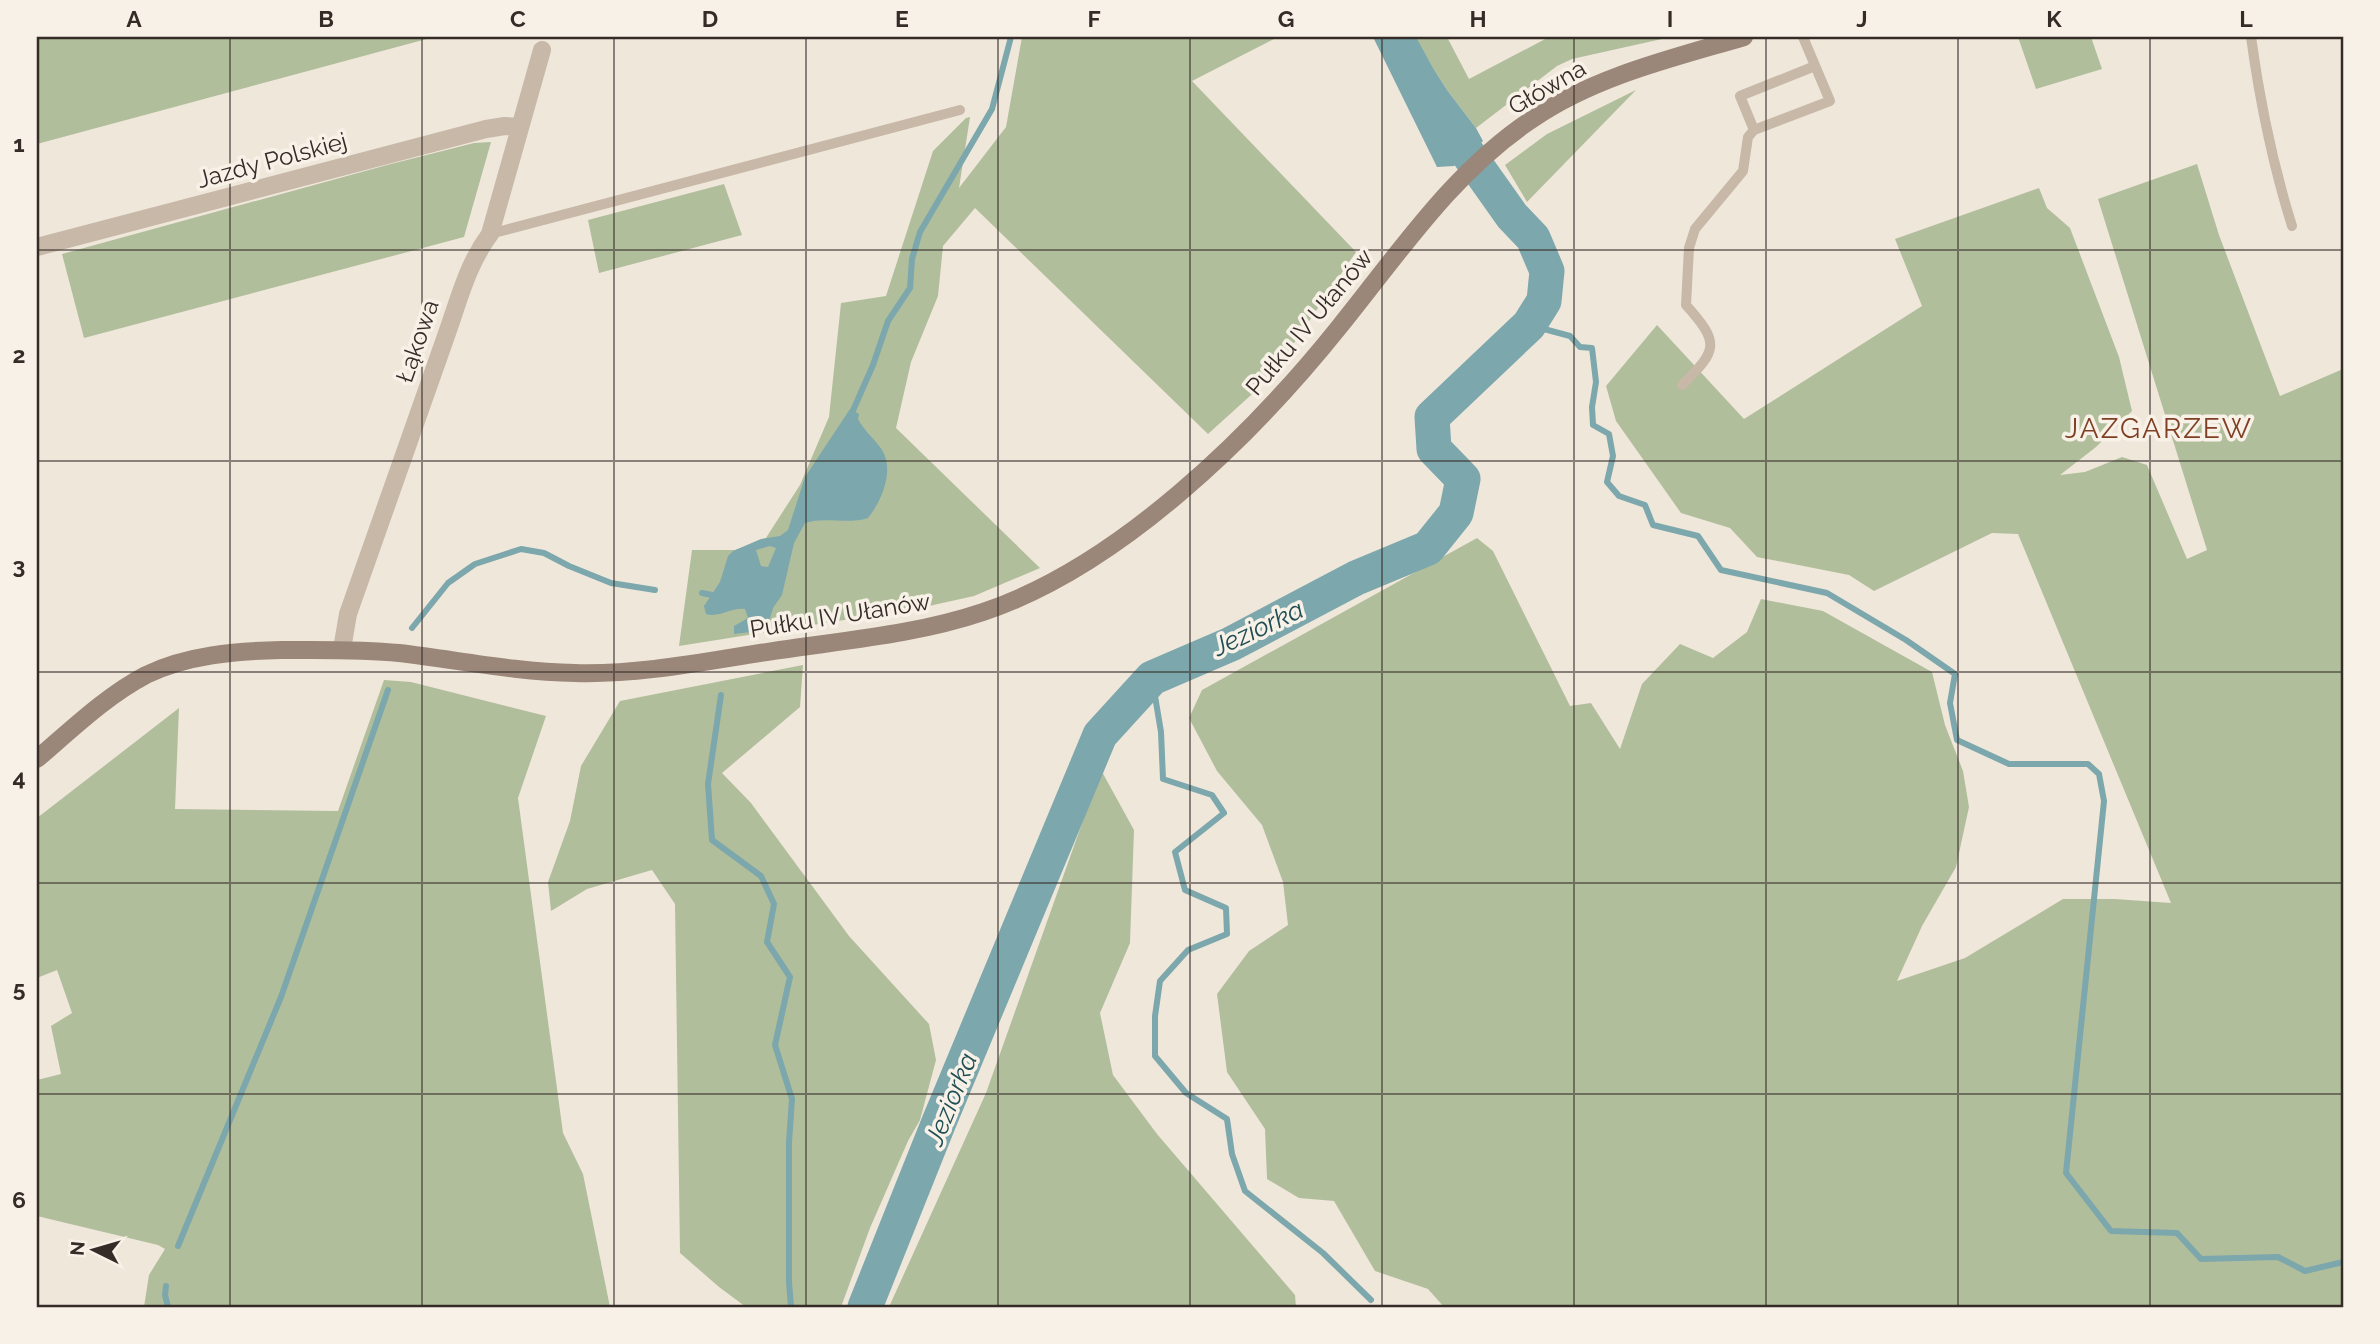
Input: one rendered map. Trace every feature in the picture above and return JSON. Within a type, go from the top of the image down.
[{"type":"street","name":"Główna","points":[[1497,147],[1532,118],[1574,94],[1625,74],[1744,37]]},
{"type":"street","name":"Łąkowa","points":[[342,649],[348,614],[464,281],[476,252],[490,234],[542,50]]},
{"type":"street","name":"Jazdy Polskiej","points":[[37,247],[486,129],[520,127]]},
{"type":"street","name":"Pułku IV Ułanów","points":[[37,759],[117,694],[149,674],[213,655],[342,649],[397,653],[536,672],[614,673],[922,629],[1006,604],[1058,579],[1108,547],[1230,448],[1315,357],[1443,198],[1497,147]]},
{"type":"lane","points":[[1682,385],[1705,363],[1712,345],[1706,327],[1686,305],[1689,248],[1695,229],[1743,172],[1748,137],[1754,130],[1830,101],[1803,37]]},
{"type":"lane","points":[[2251,37],[2261,111],[2275,174],[2292,226]]},
{"type":"lane","points":[[1754,130],[1740,96],[1815,66]]},
{"type":"lane","points":[[490,234],[960,110]]},
{"type":"green space","points":[[434,37],[37,144],[37,38]]},
{"type":"green space","points":[[1022,37],[1278,37],[1192,81],[1356,252],[1271,377],[1208,434],[975,208],[943,246],[938,296],[911,362],[896,428],[1040,568],[974,596],[920,608],[679,646],[692,550],[735,550],[764,541],[800,485],[829,417],[841,303],[886,296],[933,151],[970,117],[959,188],[1006,127]]},
{"type":"green space","points":[[1413,37],[1447,37],[1469,79],[1549,37],[1671,37],[1572,59],[1557,66],[1476,128],[1447,90]]},
{"type":"green space","points":[[2018,37],[2091,37],[2102,69],[2036,89]]},
{"type":"green space","points":[[1636,90],[1527,202],[1505,165],[1547,134]]},
{"type":"green space","points":[[491,142],[464,237],[84,338],[62,254],[387,165],[474,143]]},
{"type":"green space","points":[[2197,164],[2219,235],[2280,396],[2343,369],[2343,1307],[1444,1307],[1428,1289],[1375,1271],[1334,1201],[1299,1198],[1267,1179],[1265,1129],[1227,1072],[1217,994],[1249,951],[1288,925],[1283,882],[1262,825],[1217,771],[1189,718],[1202,690],[1477,538],[1493,551],[1570,706],[1591,703],[1620,749],[1642,684],[1680,644],[1713,658],[1747,632],[1761,599],[1823,611],[1932,672],[1945,725],[1963,771],[1969,807],[1956,867],[1922,926],[1897,981],[1965,958],[2063,899],[2171,903],[2018,534],[1992,533],[1874,591],[1849,575],[1757,557],[1730,528],[1681,513],[1616,421],[1606,386],[1657,325],[1744,419],[1922,306],[1895,239],[2039,188],[2047,208],[2070,228],[2119,357],[2132,411],[2096,447],[2060,475],[2085,472],[2122,457],[2147,465],[2187,559],[2207,550],[2098,199]]},
{"type":"green space","points":[[724,184],[742,235],[599,273],[588,220]]},
{"type":"green space","points":[[803,665],[800,707],[722,773],[751,803],[849,936],[929,1024],[936,1060],[920,1120],[870,1228],[841,1307],[746,1307],[680,1253],[675,904],[652,870],[587,889],[551,911],[548,882],[570,821],[581,766],[620,701]]},
{"type":"green space","points":[[384,680],[411,682],[546,716],[518,798],[563,1133],[583,1174],[610,1307],[144,1307],[149,1275],[165,1249],[158,1245],[37,1216],[37,1080],[61,1074],[51,1026],[72,1013],[57,970],[37,978],[37,818],[179,708],[175,809],[338,811]]},
{"type":"green space","points":[[1101,770],[1134,830],[1130,943],[1100,1013],[1113,1075],[1157,1134],[1295,1295],[1296,1307],[889,1307],[986,1093]]},
{"type":"water","points":[[1373,37],[1413,37],[1447,90],[1476,128],[1483,141],[1454,166],[1437,167]]},
{"type":"water","points":[[850,409],[859,414],[860,423],[886,458],[885,486],[878,504],[868,518],[805,523],[794,543],[782,595],[773,608],[768,625],[751,632],[734,634],[734,626],[748,618],[745,609],[711,615],[706,614],[704,606],[720,582],[728,556],[733,551],[761,539],[780,536],[788,530],[805,477]],"holes":[[[770,546],[776,548],[768,567],[761,566],[756,550]]]},
{"type":"waterway","points":[[851,415],[873,365],[888,321],[910,288],[912,259],[920,232],[992,109],[1011,37]]},
{"type":"waterway","name":"Jeziorka","points":[[865,1307],[1100,735],[1152,678],[1231,644],[1356,578],[1428,548],[1456,513],[1463,479],[1434,449],[1432,417],[1529,325],[1544,301],[1547,271],[1533,238],[1512,216],[1432,103],[1396,37]]},
{"type":"waterway","points":[[1529,325],[1570,336],[1580,347],[1592,348],[1596,382],[1592,407],[1593,425],[1609,434],[1613,456],[1607,482],[1619,496],[1645,505],[1653,525],[1698,536],[1721,570],[1827,593],[1906,640],[1955,674],[1950,703],[1957,740],[2009,764],[2088,764],[2099,774],[2104,801],[2066,1173],[2111,1231],[2177,1233],[2201,1259],[2278,1257],[2305,1271],[2343,1262]]},
{"type":"waterway","points":[[412,628],[448,583],[475,564],[521,549],[544,553],[611,583],[655,590]]},
{"type":"waterway","points":[[702,593],[717,596]]},
{"type":"waterway","points":[[1152,678],[1161,732],[1163,779],[1212,795],[1224,813],[1175,852],[1185,890],[1226,908],[1227,934],[1188,950],[1160,981],[1155,1016],[1155,1056],[1186,1093],[1227,1119],[1232,1154],[1245,1191],[1323,1253],[1371,1300]]},
{"type":"waterway","points":[[178,1246],[281,997],[388,690]]},
{"type":"waterway","points":[[721,695],[708,784],[712,840],[761,876],[774,904],[767,942],[790,977],[775,1045],[792,1099],[789,1142],[791,1307]]},
{"type":"waterway","points":[[166,1286],[168,1307]]},
{"type":"district","name":"JAZGARZEW","points":[[2159,428]]}]
